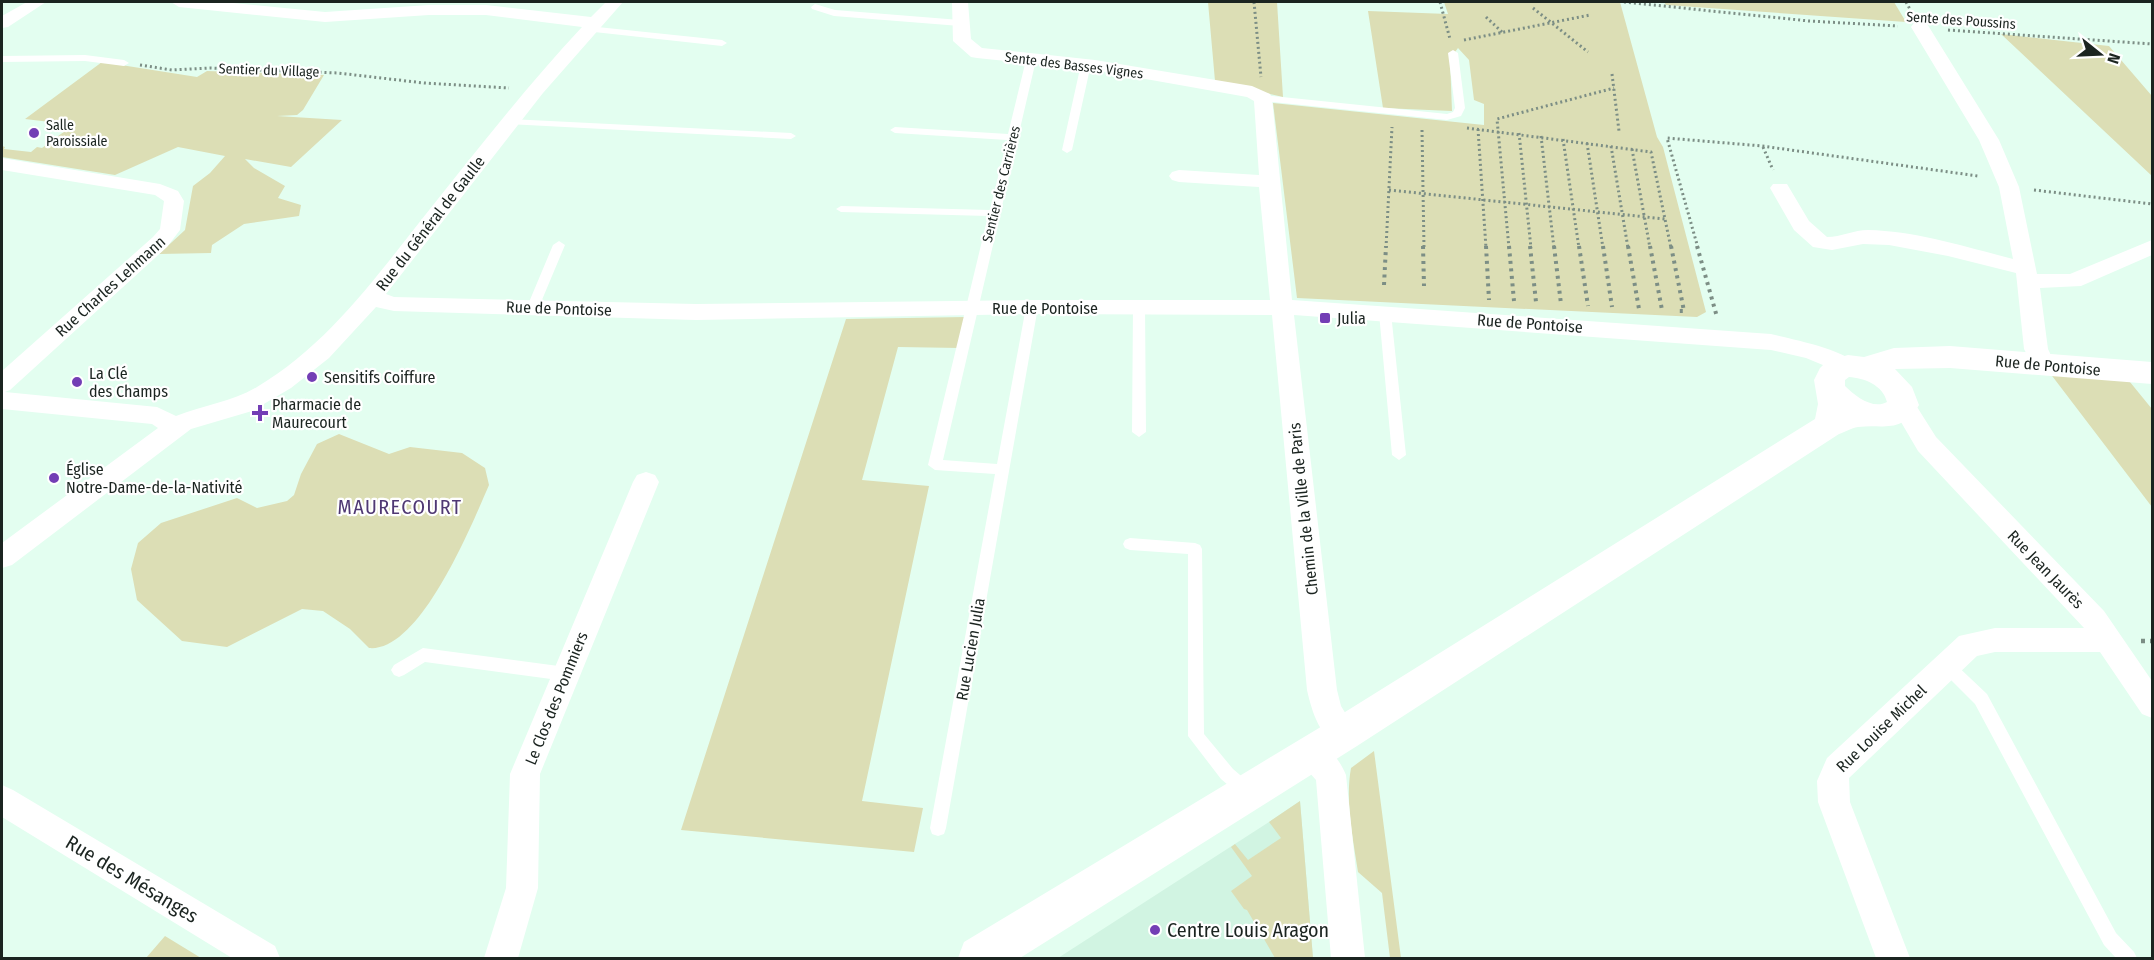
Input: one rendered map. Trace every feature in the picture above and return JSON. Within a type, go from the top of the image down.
[{"type":"main road","name":"Rue de Pontoise","points":[[1889,407],[1907,374],[1924,363],[1944,357]]},
{"type":"main road","name":"Rue de Pontoise","points":[[1840,387],[1894,359],[1944,357],[2152,373]]},
{"type":"main road","points":[[981,958],[1248,793],[1327,733],[1840,387],[1891,381],[1889,407],[1851,417],[1840,387]]},
{"type":"street","points":[[2,24],[38,2]]},
{"type":"street","points":[[179,2],[325,17],[429,10],[486,10],[591,26]]},
{"type":"street","name":"Rue du Général de Gaulle","points":[[2,557],[177,427],[219,410],[243,405],[282,383],[317,357],[349,326],[510,122],[591,26],[615,2]]},
{"type":"street","name":"Sente des Basses Vignes","points":[[960,2],[962,41],[977,53],[1086,64],[1252,92],[1263,98]]},
{"type":"street","points":[[1920,27],[1989,140],[2008,183],[2027,275],[2036,349],[2043,364]]},
{"type":"street","points":[[1263,98],[1269,182],[1283,307]]},
{"type":"street","name":"Rue Charles Lehmann","points":[[2,164],[160,190],[171,195],[174,201],[170,230],[160,242],[3,392]]},
{"type":"street","points":[[1179,176],[1269,182]]},
{"type":"street","points":[[1780,188],[1800,223],[1810,236],[1822,243],[1866,236],[1913,242],[2027,275],[2073,281],[2152,247]]},
{"type":"street","name":"Rue de Pontoise","points":[[376,291],[376,297],[385,303],[696,312],[1032,307],[1283,307],[1384,313],[1771,342],[1809,360],[1840,387]]},
{"type":"street","points":[[317,357],[376,314],[411,304]]},
{"type":"street","name":"Chemin de la Ville de Paris","points":[[1283,307],[1327,733]]},
{"type":"street","points":[[3,392],[158,416],[177,427]]},
{"type":"street","name":"Rue Jean Jaurès","points":[[1889,407],[2094,619],[2152,705]]},
{"type":"street","name":"Le Clos des Pommiers","points":[[501,958],[522,888],[525,774],[646,482]]},
{"type":"street","name":"Rue Louise Michel","points":[[1893,958],[1834,802],[1833,775],[1845,761],[1969,645],[1982,641],[2109,640]]},
{"type":"street","points":[[1327,733],[1348,958]]},
{"type":"street","name":"Rue des Mésanges","points":[[2,800],[263,958]]},
{"type":"lane","points":[[815,7],[834,14],[960,23]]},
{"type":"lane","points":[[591,26],[722,43]]},
{"type":"lane","name":"Sente des Basses Vignes","points":[[1263,98],[1447,117],[1457,114],[1460,108],[1453,53]]},
{"type":"lane","points":[[2,59],[85,58],[124,63]]},
{"type":"lane","name":"Sentier des Carrières","points":[[971,308],[1031,60]]},
{"type":"lane","points":[[1067,150],[1086,64]]},
{"type":"lane","points":[[510,122],[791,136]]},
{"type":"lane","points":[[896,130],[1012,137]]},
{"type":"lane","points":[[841,209],[994,213]]},
{"type":"lane","points":[[533,307],[560,245]]},
{"type":"lane","name":"Rue Lucien Julia","points":[[938,828],[1032,307]]},
{"type":"lane","points":[[1138,307],[1138,432]]},
{"type":"lane","points":[[971,308],[935,465],[1002,470]]},
{"type":"lane","points":[[1384,313],[1399,455]]},
{"type":"lane","points":[[1130,544],[1195,549],[1196,736],[1227,774],[1248,793]]},
{"type":"lane","points":[[399,670],[423,655],[566,674]]},
{"type":"lane","points":[[1946,665],[1981,699],[2110,939],[2128,958]]},
{"type":"path","points":[[1254,2],[1263,98]]},
{"type":"path","points":[[1440,2],[1450,42],[1590,15]]},
{"type":"path","name":"Sente des Poussins","points":[[1624,2],[1809,21],[2152,44]]},
{"type":"path","points":[[1533,8],[1588,52]]},
{"type":"path","points":[[1486,17],[1502,32]]},
{"type":"path","name":"Sentier du Village","points":[[124,63],[172,70],[210,68],[338,73],[424,83],[537,90]]},
{"type":"path","points":[[1612,74],[1619,131]]},
{"type":"path","points":[[1514,301],[1497,119],[1614,88]]},
{"type":"path","points":[[1384,285],[1392,120]]},
{"type":"path","points":[[1422,123],[1424,286]]},
{"type":"path","points":[[1466,128],[1519,133],[1651,152],[1684,311]]},
{"type":"path","points":[[1478,129],[1488,300]]},
{"type":"path","points":[[1519,133],[1536,302]]},
{"type":"path","points":[[1541,136],[1561,304]]},
{"type":"path","points":[[1721,338],[1667,138],[1762,146],[2152,204]]},
{"type":"path","points":[[1563,139],[1588,306]]},
{"type":"path","points":[[1587,142],[1612,307]]},
{"type":"path","points":[[1611,146],[1639,309]]},
{"type":"path","points":[[1762,146],[1780,188]]},
{"type":"path","points":[[1632,149],[1662,310]]},
{"type":"path","points":[[1389,190],[1665,219]]},
{"type":"shaded area","points":[[1208,2],[1277,2],[1283,97],[1215,81]]},
{"type":"shaded area","points":[[1444,2],[1620,2],[1657,137],[1663,147],[1706,312],[1697,317],[1297,298],[1273,103],[1484,125],[1484,104],[1474,100],[1469,60],[1458,48],[1450,59],[1452,111],[1383,108],[1368,11],[1448,14]]},
{"type":"shaded area","points":[[1664,2],[1894,2],[1906,22],[1666,5]]},
{"type":"shaded area","points":[[2001,34],[2109,46],[2152,96],[2152,176]]},
{"type":"shaded area","points":[[102,62],[197,77],[207,71],[324,75],[303,110],[297,115],[277,116],[342,120],[291,167],[245,159],[254,168],[285,186],[278,198],[301,205],[299,216],[244,224],[212,245],[211,253],[159,254],[185,230],[193,186],[210,173],[225,156],[178,147],[115,175],[2,157],[2,146],[5,147],[4,149],[31,152],[37,147],[42,148],[65,131],[60,130],[67,124],[25,119]]},
{"type":"shaded area","points":[[966,317],[960,348],[898,347],[862,480],[929,486],[862,801],[923,808],[914,852],[681,830],[846,319]]},
{"type":"shaded area","points":[[2043,364],[2121,371],[2152,409],[2152,507]]},
{"type":"shaded area","points":[[339,434],[389,454],[410,447],[462,453],[485,468],[489,485],[457,555],[425,609],[407,630],[388,644],[369,648],[350,629],[323,611],[302,609],[227,647],[182,641],[137,600],[131,569],[138,543],[161,523],[237,498],[257,508],[287,501],[294,495],[301,474],[317,444]]},
{"type":"shaded area","points":[[1374,751],[1401,958],[1390,958],[1382,893],[1358,872],[1352,833],[1349,807],[1351,768]]},
{"type":"shaded area","points":[[1300,801],[1313,958],[1058,958],[1269,822]]},
{"type":"shaded area","points":[[1300,801],[1313,958],[1275,958],[1247,910],[1231,891],[1252,876],[1231,847],[1235,844],[1248,860],[1281,838],[1269,822]]},
{"type":"shaded area","points":[[165,936],[201,958],[146,958]]},
{"type":"place","name":"Salle Paroissiale","points":[[34,133]]},
{"type":"place","name":"Julia","points":[[1325,318]]},
{"type":"place","name":"Sensitifs Coiffure","points":[[312,377]]},
{"type":"place","name":"La Clé des Champs","points":[[77,382]]},
{"type":"place","name":"Pharmacie de Maurecourt","points":[[260,413]]},
{"type":"place","name":"Église Notre-Dame-de-la-Nativité","points":[[54,478]]},
{"type":"place","name":"Centre Louis Aragon","points":[[1155,930]]},
{"type":"district","name":"MAURECOURT","points":[[400,507]]}]
